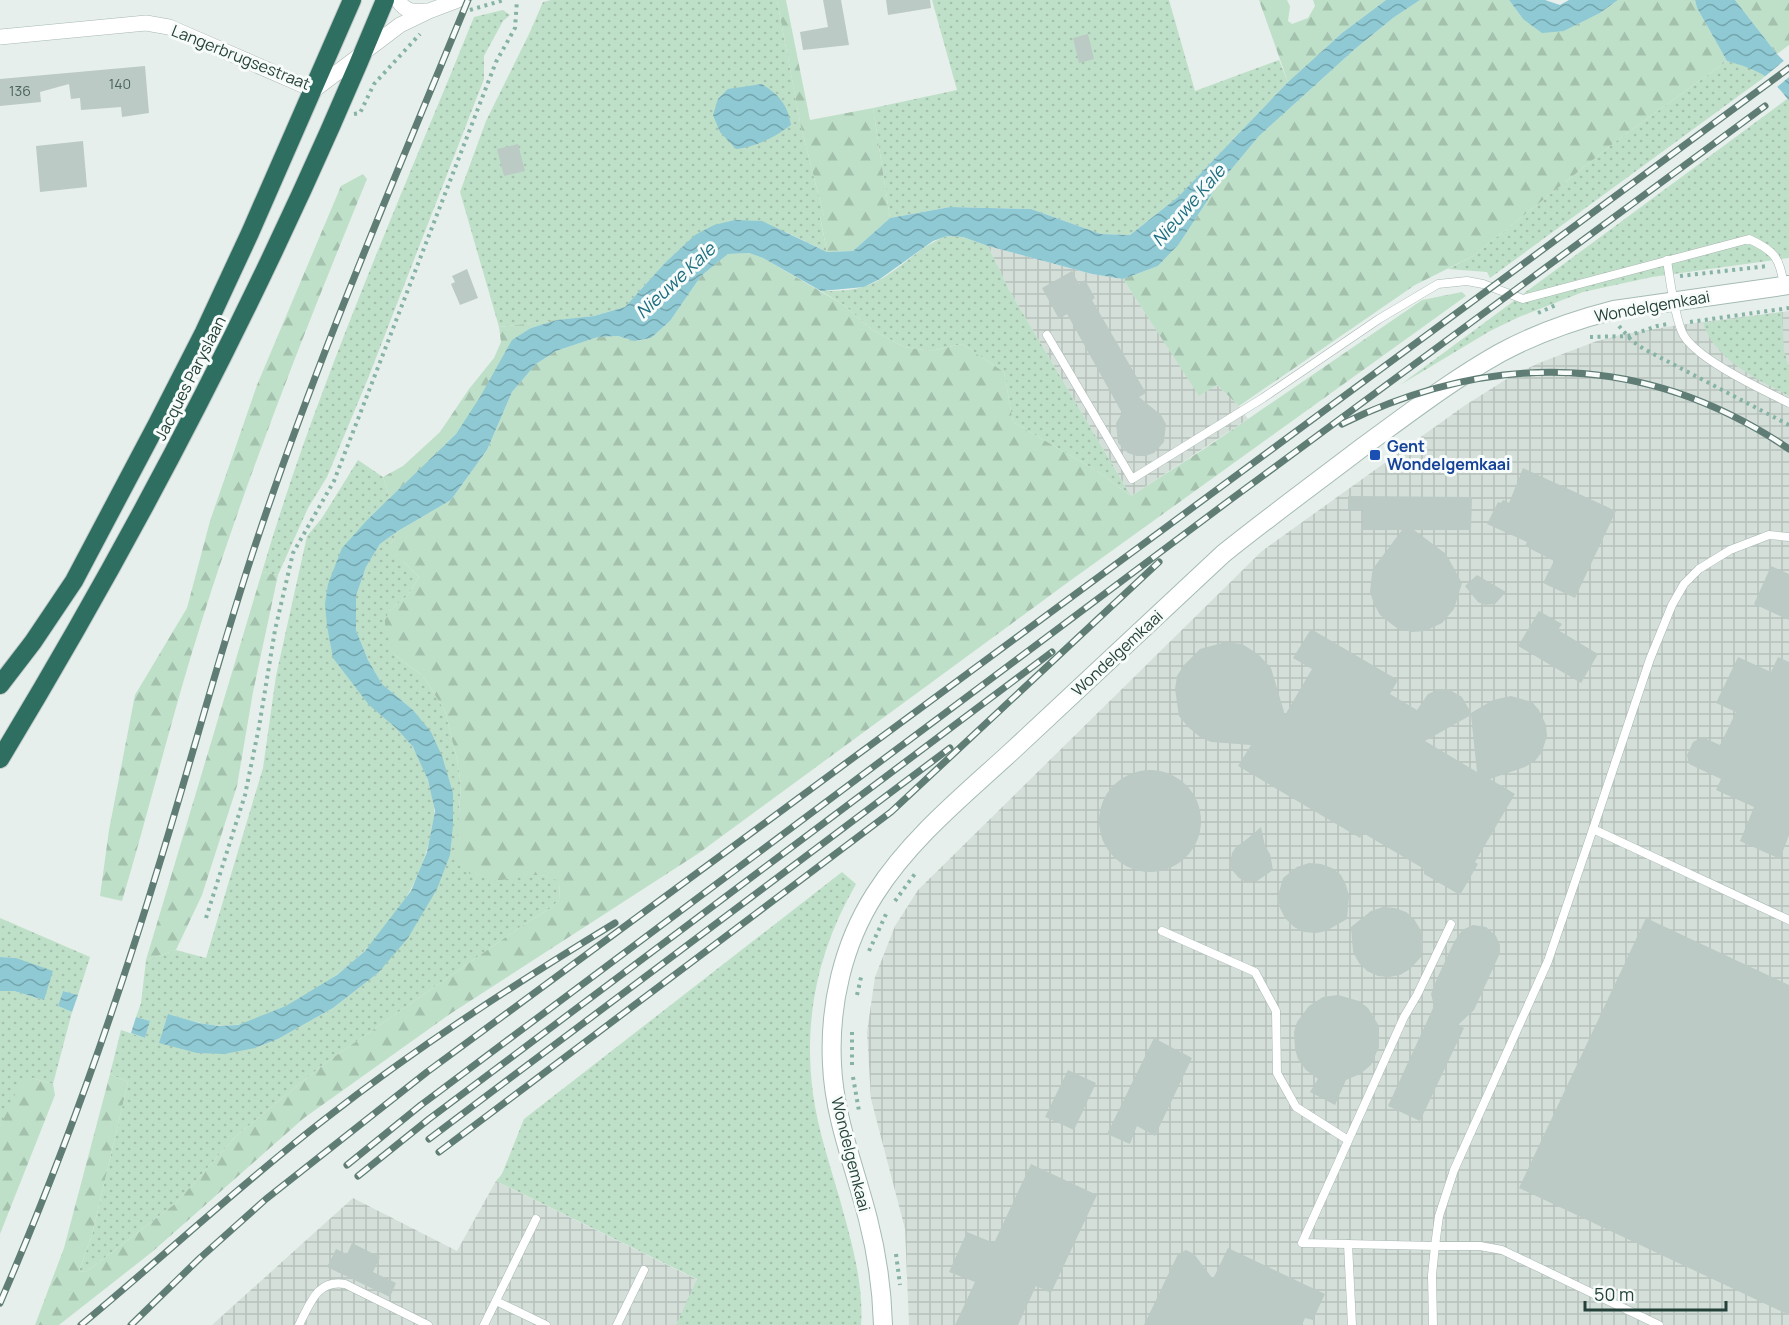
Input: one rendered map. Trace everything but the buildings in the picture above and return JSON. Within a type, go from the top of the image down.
[{"type":"highway","name":"Jacques Paryslaan","points":[[0,685],[33,642],[74,581],[157,424],[250,233],[352,0]]},
{"type":"highway","name":"Jacques Paryslaan","points":[[0,759],[37,698],[175,453],[277,248],[385,0]]},
{"type":"main road","name":"Wondelgemkaai","points":[[883,1325],[877,1259],[868,1219],[843,1134],[836,1098],[831,1066],[831,1028],[845,958],[874,896],[891,871],[935,822],[1223,554],[1415,408],[1480,364],[1529,339],[1590,316],[1674,300],[1787,285]]},
{"type":"street","points":[[398,0],[402,7],[411,12],[429,11]]},
{"type":"street","name":"Langerbrugsestraat","points":[[0,37],[147,22],[169,27],[314,90],[400,25],[429,11],[460,7]]},
{"type":"lane","points":[[1047,335],[1132,479],[1263,398],[1379,319],[1438,284],[1467,281],[1483,284],[1523,299],[1749,239],[1768,248],[1781,264],[1787,285]]},
{"type":"lane","points":[[1667,260],[1682,333],[1692,347],[1747,382],[1789,403]]},
{"type":"lane","points":[[1433,1325],[1432,1275],[1439,1216],[1454,1170],[1548,961],[1650,659],[1672,605],[1684,584],[1706,564],[1730,550],[1768,536],[1789,537]]},
{"type":"lane","points":[[1593,829],[1789,920]]},
{"type":"lane","points":[[1451,924],[1404,1017],[1302,1244],[1480,1246],[1502,1250],[1659,1325]]},
{"type":"lane","points":[[1162,931],[1255,972],[1276,1011],[1277,1073],[1296,1107],[1348,1140]]},
{"type":"lane","points":[[484,1325],[536,1219]]},
{"type":"lane","points":[[1348,1244],[1352,1325]]},
{"type":"lane","points":[[617,1325],[644,1270]]},
{"type":"lane","points":[[299,1325],[316,1293],[325,1285],[334,1282],[345,1284],[428,1325]]},
{"type":"lane","points":[[496,1301],[546,1325]]},
{"type":"path","points":[[460,7],[504,0]]},
{"type":"path","points":[[206,918],[245,795],[260,728],[275,630],[293,553],[334,481],[496,62],[514,28],[517,0]]},
{"type":"path","points":[[335,117],[360,113],[374,84],[426,28]]},
{"type":"path","points":[[1670,277],[1697,276],[1781,264]]},
{"type":"path","points":[[1529,317],[1560,304]]},
{"type":"path","points":[[1581,340],[1592,337],[1628,336],[1657,326],[1789,308]]},
{"type":"path","points":[[1614,310],[1619,326],[1644,349],[1789,425]]},
{"type":"path","points":[[865,960],[889,908],[921,866]]},
{"type":"path","points":[[855,1005],[862,971]]},
{"type":"path","points":[[852,1028],[852,1073],[859,1115]]},
{"type":"path","points":[[894,1246],[901,1289]]},
{"type":"shaded area","points":[[988,246],[1092,274],[1123,279],[1199,395],[1217,385],[1239,406],[1248,419],[1131,496],[1009,290]]},
{"type":"shaded area","points":[[1789,311],[1789,1325],[909,1325],[905,1229],[871,1099],[867,1032],[875,977],[895,926],[918,890],[1262,551],[1464,406],[1513,375],[1597,341],[1678,325]]},
{"type":"shaded area","points":[[496,1181],[698,1280],[676,1325],[212,1325],[353,1198],[457,1251]]},
{"type":"green space","points":[[551,0],[777,0],[801,127],[824,216],[820,217],[827,252],[786,232],[664,264],[625,307],[594,316],[499,327],[460,192],[486,121],[543,2]]},
{"type":"green space","points":[[777,0],[786,0],[810,120],[873,108],[890,218],[853,251],[827,252],[820,216],[824,216],[801,127]]},
{"type":"green space","points":[[932,0],[1169,0],[1195,91],[1279,60],[1288,82],[1178,197],[1130,235],[1101,234],[1031,209],[950,207],[890,218],[873,108],[957,90]]},
{"type":"green space","points":[[1259,0],[1287,0],[1290,6],[1288,21],[1292,24],[1308,18],[1315,6],[1313,0],[1386,0],[1342,33],[1288,82]]},
{"type":"green space","points":[[1420,0],[1509,0],[1523,19],[1564,31],[1600,13],[1618,0],[1695,0],[1697,8],[1727,61],[1619,139],[1473,256],[1415,285],[1239,406],[1217,385],[1199,396],[1123,279],[1158,266],[1179,244],[1215,189],[1259,136],[1355,49],[1393,18]]},
{"type":"green space","points":[[1735,0],[1789,0],[1789,45],[1777,54]]},
{"type":"green space","points":[[503,10],[510,15],[503,21],[484,56],[484,79],[369,376],[327,477],[308,508],[278,575],[262,572],[284,501],[334,361],[474,17]]},
{"type":"green space","points":[[1727,61],[1752,68],[1766,76],[1490,278],[1487,272],[1448,269],[1473,256],[1619,139]]},
{"type":"green space","points":[[1787,99],[1789,101],[1789,258],[1652,277],[1583,292],[1490,331],[1400,385]]},
{"type":"green space","points":[[363,174],[367,179],[280,396],[221,561],[182,688],[122,901],[100,896],[109,830],[135,695],[187,608],[210,521],[257,385],[341,186]]},
{"type":"green space","points":[[947,236],[963,237],[988,246],[1009,290],[1131,496],[1097,471],[1013,422],[1004,372],[962,344],[931,351],[904,347],[871,329],[844,305],[821,291],[853,289],[874,283],[926,247]]},
{"type":"green space","points":[[749,253],[763,258],[844,305],[871,329],[904,347],[931,351],[962,344],[1004,372],[1013,422],[1097,471],[1131,496],[1210,445],[1422,300],[1462,292],[1466,296],[1067,583],[699,853],[450,1014],[304,1118],[152,1252],[59,1325],[35,1325],[64,1248],[110,1074],[128,1082],[92,1235],[79,1271],[86,1272],[176,1203],[236,1136],[324,1064],[551,908],[559,900],[560,882],[551,878],[534,875],[494,880],[462,871],[456,855],[461,785],[445,711],[423,676],[395,655],[385,629],[385,620],[389,611],[408,595],[419,577],[404,562],[391,556],[391,544],[398,531],[451,500],[487,450],[512,392],[536,364],[556,351],[598,337],[618,336],[637,341],[651,338],[670,321],[701,276],[728,254]]},
{"type":"green space","points":[[1782,312],[1784,350],[1789,368],[1789,396],[1751,375],[1727,358],[1717,348],[1703,323]]},
{"type":"green space","points":[[557,320],[531,328],[456,434],[390,498],[383,477],[403,466],[440,432],[469,389],[494,358],[501,342],[499,327]]},
{"type":"green space","points":[[358,460],[383,477],[390,498],[369,518],[328,584],[396,728],[415,751],[426,776],[432,794],[434,818],[423,861],[412,888],[378,937],[333,978],[309,994],[266,1016],[236,1025],[210,1025],[169,1014],[255,1048],[278,1039],[333,1008],[378,973],[450,855],[413,710],[382,684],[368,660],[356,630],[356,596],[366,567],[380,544],[398,531],[391,544],[419,577],[408,595],[389,611],[395,655],[423,676],[445,711],[461,785],[459,812],[494,880],[528,875],[552,878],[560,881],[559,900],[551,908],[324,1064],[236,1136],[176,1203],[86,1272],[79,1271],[92,1235],[128,1082],[110,1074],[121,1030],[145,1038],[150,1021],[136,1017],[141,1003],[146,960],[176,950],[206,958],[263,768],[276,676],[307,536],[322,518]]},
{"type":"green space","points":[[262,572],[278,575],[253,692],[237,786],[202,895],[176,950],[146,960]]},
{"type":"green space","points":[[842,872],[856,884],[832,934],[816,985],[810,1038],[810,1066],[818,1121],[856,1262],[861,1294],[861,1325],[676,1325],[697,1279],[496,1181],[502,1174],[524,1119]]},
{"type":"green space","points":[[0,918],[90,957],[78,995],[63,991],[58,1006],[72,1012],[53,1084],[32,1078],[0,1126],[0,991],[14,991],[44,1000],[16,958],[0,957]]},
{"type":"green space","points":[[32,1078],[53,1084],[55,1095],[0,1234],[0,1126],[20,1084]]},
{"type":"water","name":"Nieuwe Kale","points":[[1386,0],[1420,0],[1393,18],[1355,49],[1259,136],[1215,189],[1179,244],[1158,266],[1123,279],[1092,274],[963,237],[947,236],[933,241],[880,279],[864,287],[821,291],[763,258],[749,253],[728,254],[701,276],[670,321],[651,338],[635,341],[618,336],[598,337],[556,351],[536,364],[512,392],[487,450],[451,500],[380,544],[366,567],[356,596],[356,630],[368,660],[382,684],[413,710],[431,732],[442,756],[453,793],[450,855],[437,889],[408,938],[378,973],[333,1008],[278,1039],[255,1048],[224,1054],[197,1053],[159,1043],[168,1014],[199,1023],[219,1026],[238,1025],[286,1006],[337,975],[365,951],[411,891],[427,852],[435,811],[428,780],[413,747],[396,728],[369,705],[333,658],[325,604],[328,584],[342,548],[369,518],[456,434],[512,340],[531,328],[557,320],[594,316],[625,307],[664,264],[695,235],[714,225],[735,220],[762,221],[827,252],[853,251],[890,218],[950,207],[1031,209],[1101,234],[1130,235],[1178,197],[1288,82],[1342,33]]},
{"type":"water","points":[[1509,0],[1545,0],[1560,5],[1569,0],[1618,0],[1600,13],[1564,31],[1542,33],[1523,19]]},
{"type":"water","points":[[1695,0],[1735,0],[1789,66],[1789,101],[1776,85],[1763,75],[1727,61],[1697,8]]},
{"type":"water","points":[[762,84],[782,101],[791,125],[765,141],[736,149],[720,132],[713,115],[718,99],[728,89]]},
{"type":"water","points":[[0,957],[16,958],[53,971],[44,1000],[14,991],[0,991]]},
{"type":"water","points":[[63,991],[78,995],[72,1012],[58,1006]]},
{"type":"water","points":[[136,1017],[150,1021],[145,1038],[131,1033]]},
{"type":"pier","points":[[1786,59],[1789,62],[1789,77],[1776,88],[1763,78]]},
{"type":"railway","points":[[0,1303],[66,1141],[124,976],[239,596],[300,417],[354,277],[468,0]]},
{"type":"railway","points":[[131,1325],[200,1258],[266,1199],[427,1072],[1789,68]]},
{"type":"railway","points":[[347,1165],[421,1105],[1230,500],[1765,106]]},
{"type":"railway","points":[[1342,424],[1399,400],[1456,383],[1513,374],[1570,373],[1626,379],[1681,394],[1736,417],[1789,449]]},
{"type":"railway","points":[[439,1152],[891,812],[1159,562]]},
{"type":"railway","points":[[358,1176],[429,1119],[1052,652]]},
{"type":"railway","points":[[429,1139],[950,748]]},
{"type":"railway","points":[[81,1325],[263,1169],[360,1092],[467,1017],[615,923]]},
{"type":"place","name":"Gent Wondelgemkaai","points":[[1375,455]]}]
